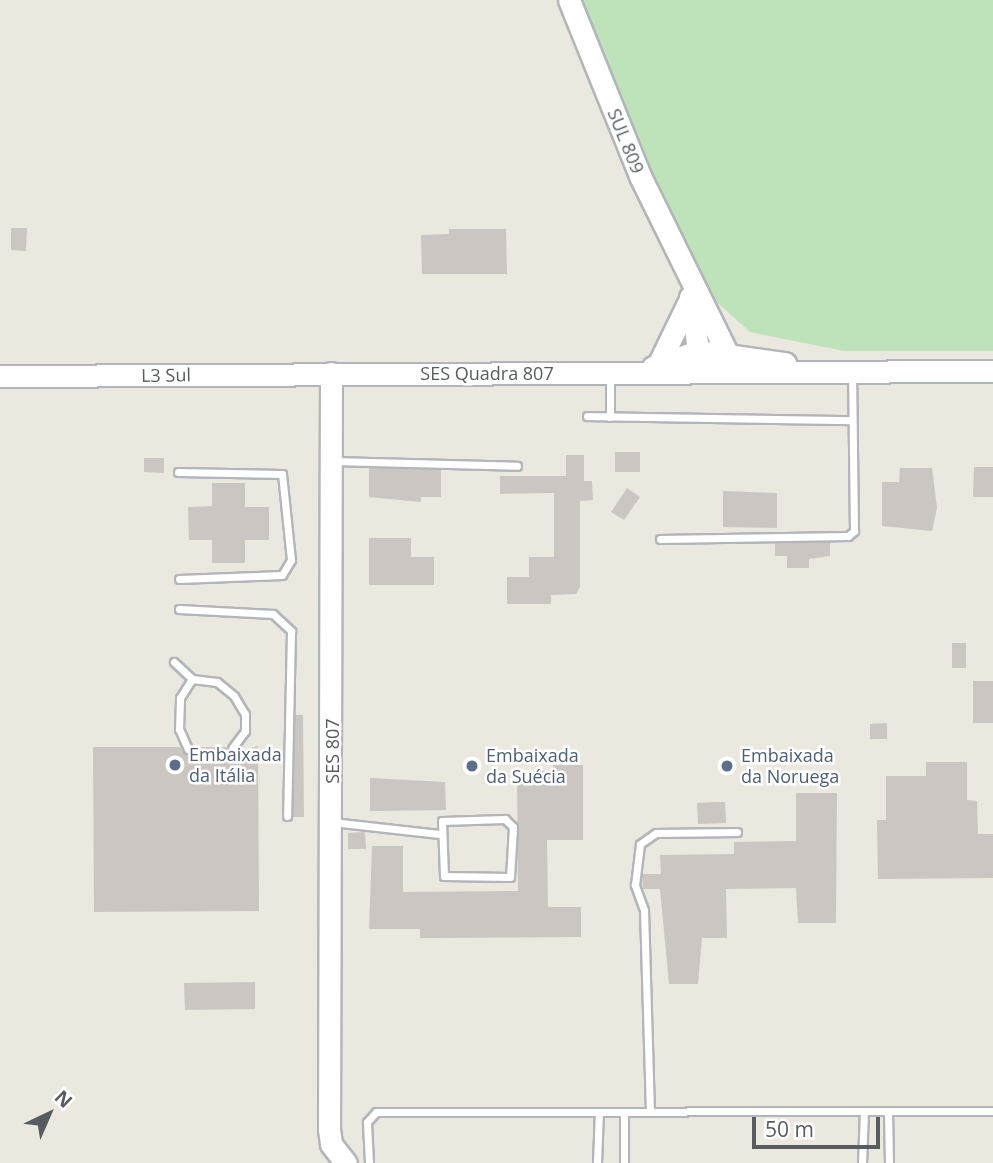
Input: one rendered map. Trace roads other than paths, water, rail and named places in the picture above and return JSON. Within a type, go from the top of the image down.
[{"type":"street","name":"SUL 809","points":[[569,0],[689,289],[736,371]]},
{"type":"street","name":"SUL 809","points":[[689,289],[700,361]]},
{"type":"street","points":[[650,368],[689,289]]},
{"type":"street","points":[[705,313],[780,361]]},
{"type":"street","name":"SES Quadra 807","points":[[331,373],[610,372],[700,361],[725,351],[780,361],[814,371]]},
{"type":"street","name":"SES Quadra 807","points":[[700,361],[736,371],[993,371]]},
{"type":"street","name":"L3 Sul","points":[[0,376],[331,373]]},
{"type":"street","name":"SES 807","points":[[331,373],[332,822],[329,1129],[331,1144],[346,1163]]},
{"type":"lane","points":[[660,539],[848,536],[854,531],[852,371]]},
{"type":"lane","points":[[610,372],[610,417]]},
{"type":"lane","points":[[587,416],[851,420]]},
{"type":"lane","points":[[331,461],[517,466]]},
{"type":"lane","points":[[178,472],[282,474],[291,561],[282,575],[179,579]]},
{"type":"lane","points":[[179,609],[273,614],[291,631],[287,816]]},
{"type":"lane","points":[[174,662],[192,679],[217,682],[246,713],[245,731],[232,748]]},
{"type":"lane","points":[[188,749],[179,729],[180,698],[192,679]]},
{"type":"lane","points":[[505,819],[513,827],[510,877],[447,879],[440,872],[439,834],[445,820],[505,819]]},
{"type":"lane","points":[[332,822],[439,834]]},
{"type":"lane","points":[[650,1112],[643,910],[635,885],[640,844],[656,833],[737,832]]},
{"type":"lane","points":[[862,1163],[864,1111]]},
{"type":"lane","points":[[888,1111],[889,1163]]},
{"type":"lane","points":[[369,1163],[367,1122],[376,1112],[993,1111]]},
{"type":"lane","points":[[597,1163],[599,1112]]},
{"type":"lane","points":[[624,1112],[624,1163]]},
{"type":"place","name":"Embaixada da Itália","points":[[175,765]]},
{"type":"place","name":"Embaixada da Suécia","points":[[472,766]]},
{"type":"place","name":"Embaixada da Noruega","points":[[727,766]]}]
